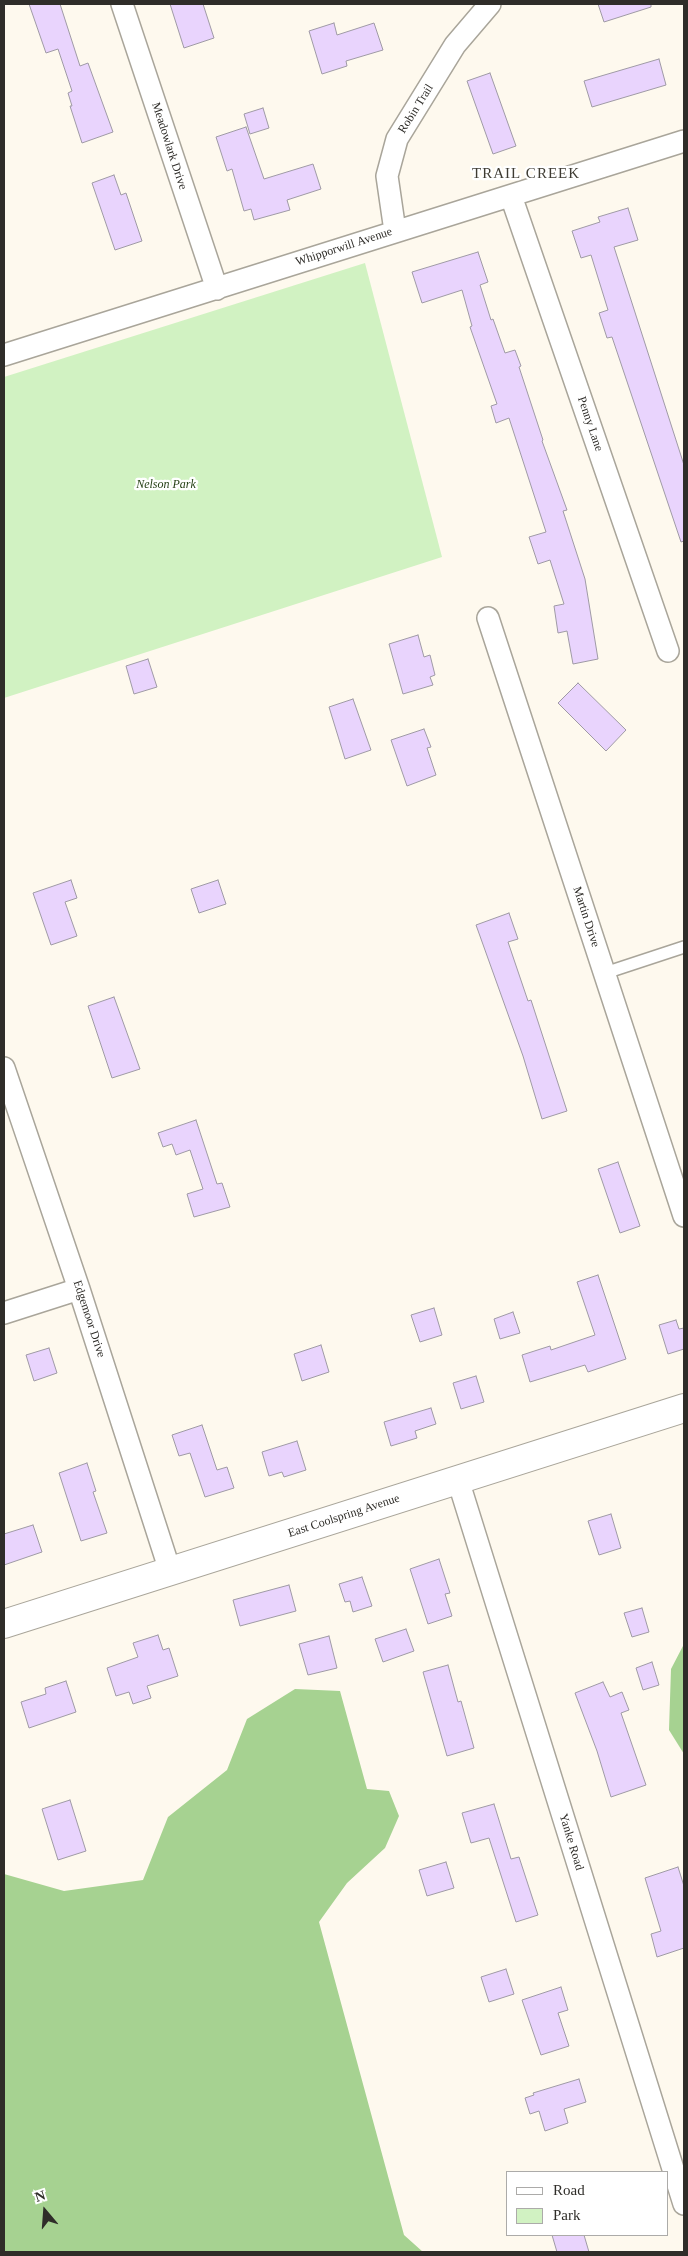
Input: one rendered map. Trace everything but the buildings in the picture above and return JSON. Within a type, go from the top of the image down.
[{"type":"street","name":"Meadowlark Drive","points":[[122,4],[217,288]]},
{"type":"street","name":"Robin Trail","points":[[395,231],[387,176],[397,139],[455,45],[490,4]]},
{"type":"street","name":"Whipporwill Avenue","points":[[4,355],[684,141]]},
{"type":"street","name":"Penny Lane","points":[[511,196],[668,651]]},
{"type":"street","name":"Martin Drive","points":[[488,618],[684,1216]]},
{"type":"street","name":"Edgemoor Drive","points":[[4,1068],[79,1289],[170,1571]]},
{"type":"street","points":[[4,1313],[79,1289]]},
{"type":"street","name":"East Coolspring Avenue","points":[[4,1624],[684,1408]]},
{"type":"street","name":"Yanke Road","points":[[458,1480],[684,2204]]},
{"type":"lane","points":[[605,973],[684,947]]},
{"type":"green space","name":"Nelson Park","points":[[365,263],[442,557],[4,698],[4,377]]},
{"type":"green space","points":[[684,1644],[684,1754],[669,1730],[671,1669]]},
{"type":"green space","points":[[295,1689],[340,1691],[367,1789],[389,1791],[399,1816],[385,1848],[347,1883],[319,1922],[404,2235],[423,2252],[4,2252],[4,1874],[64,1891],[143,1880],[168,1817],[227,1770],[247,1719]]},
{"type":"district","name":"TRAIL CREEK","points":[[526,174]]}]
